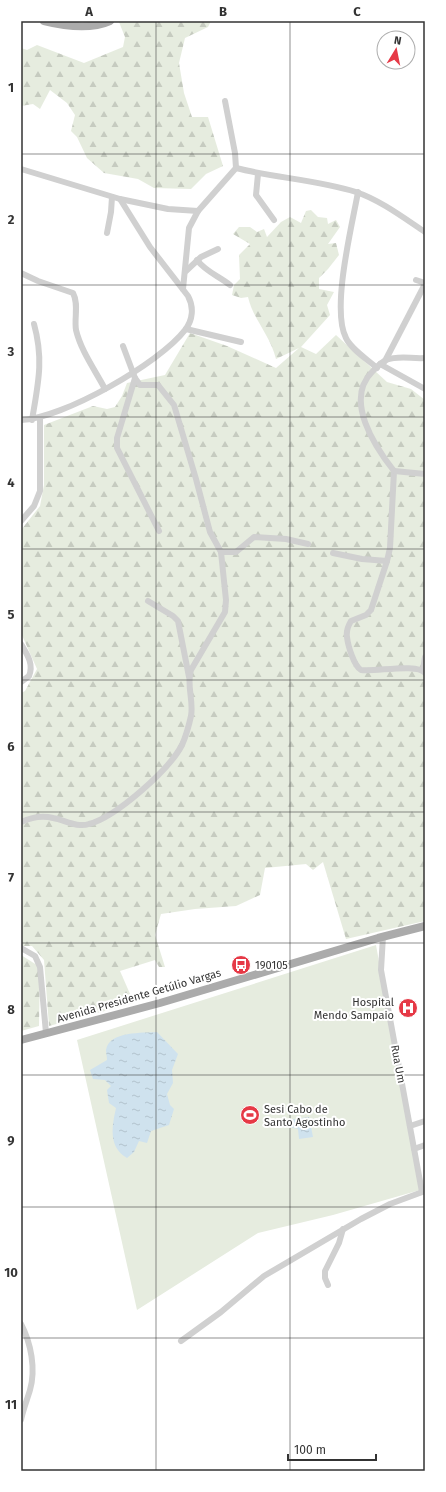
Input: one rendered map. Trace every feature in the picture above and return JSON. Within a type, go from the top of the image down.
[{"type":"main road","points":[[44,21],[65,26],[82,26],[110,21]]},
{"type":"main road","name":"Avenida Presidente Getúlio Vargas","points":[[21,1040],[160,1003],[383,936],[425,926]]},
{"type":"street","points":[[183,289],[186,271],[187,239],[190,228],[198,211],[236,168],[235,153],[225,101]]},
{"type":"street","points":[[236,168],[258,174],[358,192],[384,206],[425,232]]},
{"type":"street","points":[[21,169],[120,199],[168,209],[198,211]]},
{"type":"street","points":[[258,174],[256,195],[274,220]]},
{"type":"street","points":[[358,192],[342,283],[340,318],[346,339],[380,364],[425,389]]},
{"type":"street","points":[[107,233],[112,197]]},
{"type":"street","points":[[21,420],[40,419],[80,402],[134,374],[163,351],[186,329],[191,317],[192,304],[183,289],[150,247],[120,199]]},
{"type":"street","points":[[186,271],[197,260],[218,249]]},
{"type":"street","points":[[197,260],[208,272],[220,276],[230,285]]},
{"type":"street","points":[[21,273],[38,281],[73,293],[76,299],[75,320],[79,338],[105,389]]},
{"type":"street","points":[[416,280],[425,284],[380,364],[367,378],[362,388],[361,402],[363,415],[384,458],[394,471],[390,548],[371,610],[366,616],[351,621],[347,631],[347,637],[354,663],[361,670],[367,671],[411,667],[424,672],[425,657]]},
{"type":"street","points":[[32,420],[40,370],[38,338],[34,324]]},
{"type":"street","points":[[186,329],[241,342]]},
{"type":"street","points":[[123,346],[140,385],[158,385],[174,405],[210,532],[221,552],[226,612],[193,666],[189,678]]},
{"type":"street","points":[[380,364],[402,356],[425,358]]},
{"type":"street","points":[[134,374],[117,438],[117,448],[159,531]]},
{"type":"street","points":[[21,521],[34,506],[40,491],[40,419]]},
{"type":"street","points":[[394,471],[425,474]]},
{"type":"street","points":[[221,552],[236,552],[254,537],[286,539],[308,544]]},
{"type":"street","points":[[333,553],[362,559],[387,561]]},
{"type":"street","points":[[21,822],[42,816],[78,825],[87,825],[105,818],[141,790],[172,760],[182,744],[191,714],[189,678],[185,667],[181,631],[178,621],[173,616],[148,601]]},
{"type":"street","points":[[21,644],[29,658],[31,669],[29,676],[21,682]]},
{"type":"street","name":"Rua Um","points":[[383,936],[380,970],[414,1149],[424,1191]]},
{"type":"street","points":[[21,948],[35,956],[40,967],[46,1034]]},
{"type":"street","points":[[410,1126],[425,1121]]},
{"type":"street","points":[[414,1149],[425,1146]]},
{"type":"street","points":[[181,1341],[222,1312],[264,1276],[343,1229],[386,1206],[424,1191]]},
{"type":"street","points":[[328,1285],[324,1278],[325,1271],[339,1243],[343,1229]]},
{"type":"street","points":[[21,1324],[29,1345],[32,1373],[30,1389],[21,1420]]},
{"type":"green space","points":[[211,21],[208,27],[185,38],[179,63],[184,93],[192,117],[208,117],[223,166],[206,174],[191,189],[154,188],[138,179],[104,173],[87,158],[77,137],[71,131],[75,115],[67,103],[50,90],[40,109],[33,104],[21,106],[21,48],[27,50],[37,45],[84,63],[123,47],[125,37],[119,22]]},
{"type":"green space","points":[[311,210],[318,217],[327,218],[328,224],[336,220],[340,227],[328,244],[336,243],[339,255],[319,278],[319,289],[334,292],[327,305],[330,315],[301,347],[316,354],[336,335],[387,382],[411,389],[425,400],[425,921],[346,939],[323,862],[313,870],[306,864],[265,868],[260,895],[236,906],[195,909],[161,914],[155,935],[165,967],[159,967],[155,960],[120,971],[134,1003],[49,1026],[44,960],[32,946],[21,946],[21,693],[25,691],[37,669],[21,633],[21,530],[40,506],[44,485],[44,425],[93,406],[107,409],[115,407],[122,396],[127,383],[165,375],[190,333],[227,346],[276,368],[299,348],[276,359],[270,342],[250,305],[248,297],[241,298],[232,295],[234,285],[240,279],[239,255],[250,244],[233,234],[239,227],[250,227],[257,232],[264,229],[267,237],[281,222],[290,217],[301,223],[306,211]]},
{"type":"green space","name":"Sesi Cabo de Santo Agostinho","points":[[376,945],[420,1190],[333,1215],[258,1233],[137,1310],[77,1040]]},
{"type":"green space","points":[[21,955],[40,967],[39,1026],[21,1031]]},
{"type":"water","points":[[157,1032],[178,1054],[172,1070],[173,1083],[167,1094],[170,1105],[174,1109],[169,1125],[151,1131],[147,1143],[139,1141],[134,1152],[127,1158],[121,1153],[114,1142],[113,1122],[116,1108],[109,1103],[107,1090],[111,1086],[105,1080],[93,1079],[90,1070],[107,1060],[106,1050],[108,1044],[113,1039],[127,1034]]},
{"type":"water","points":[[309,1117],[313,1137],[299,1139],[298,1129],[290,1127],[289,1120]]},
{"type":"place","name":"190105","points":[[241,965]]},
{"type":"place","name":"Hospital Mendo Sampaio","points":[[408,1008]]},
{"type":"place","name":"Sesi Cabo de Santo Agostinho","points":[[250,1115]]}]
